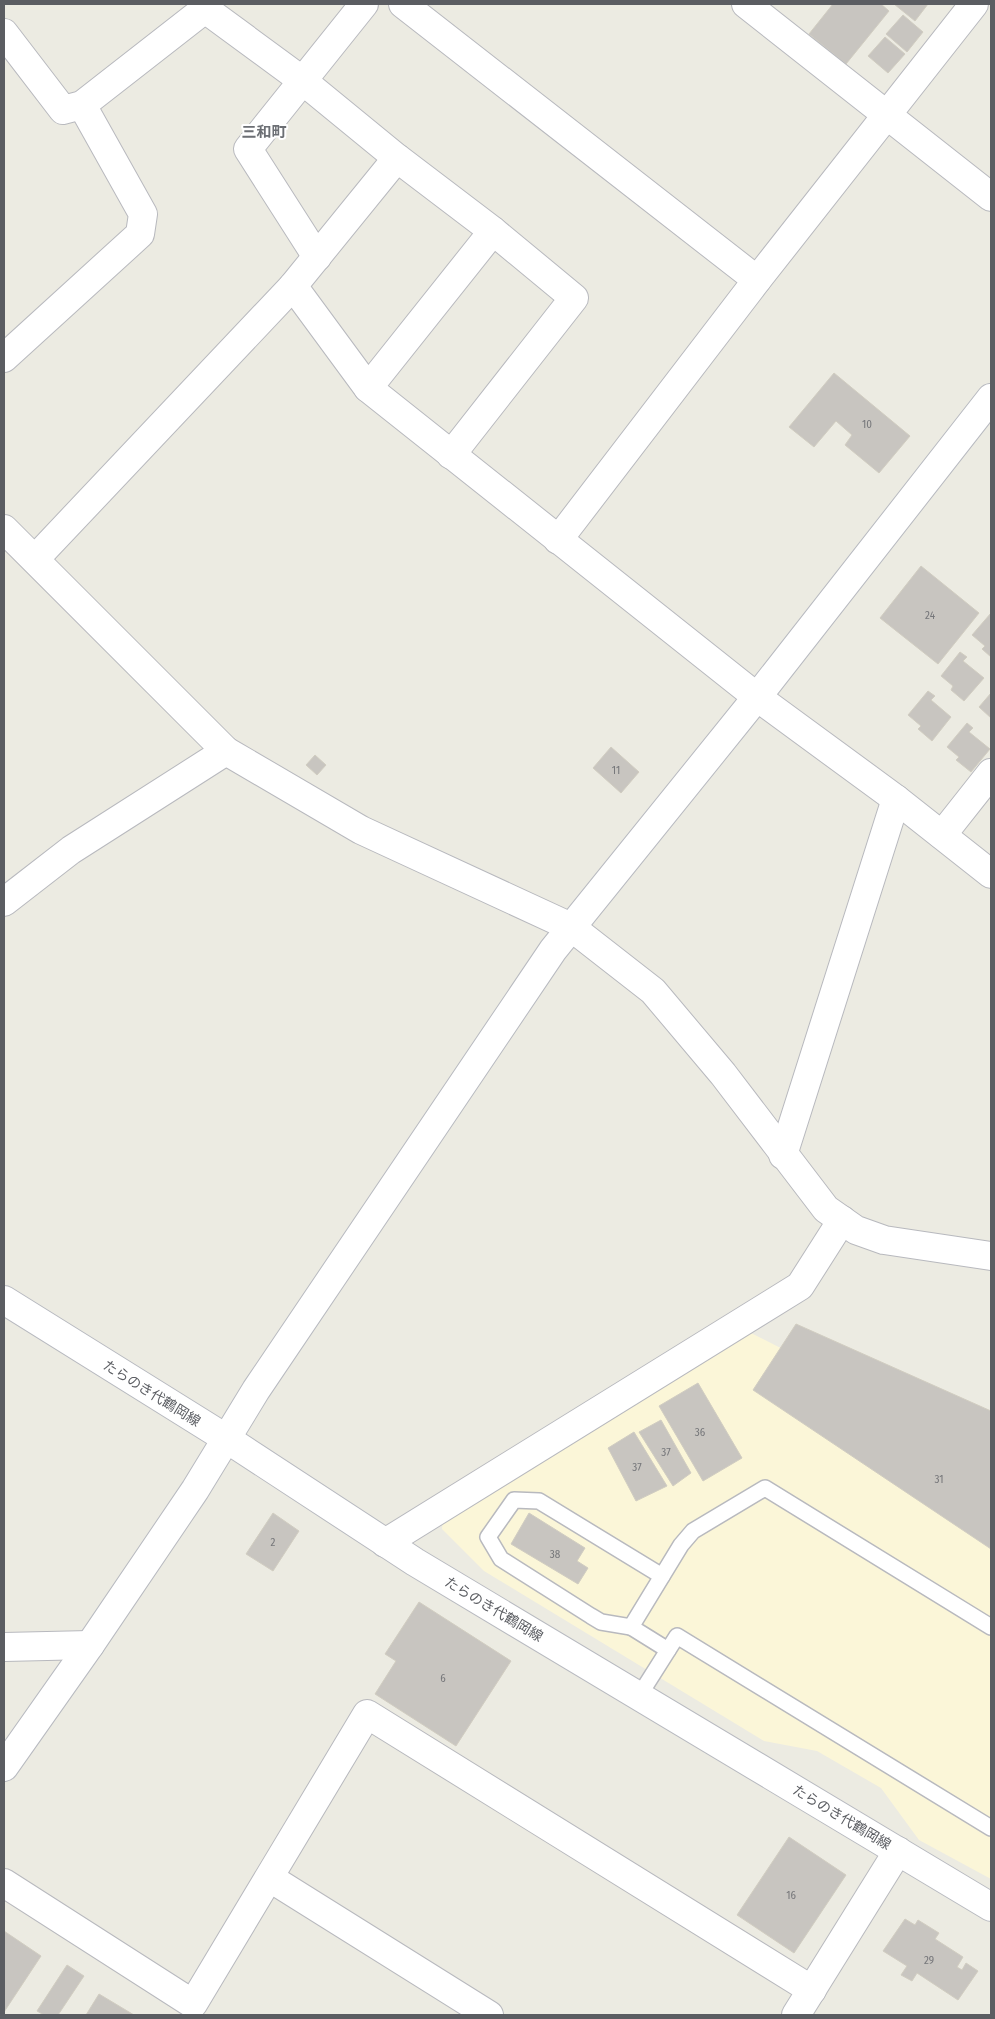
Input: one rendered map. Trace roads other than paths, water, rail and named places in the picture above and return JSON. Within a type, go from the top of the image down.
[{"type":"street","points":[[317,257],[248,150],[364,4]]},
{"type":"street","points":[[403,4],[757,280]]},
{"type":"street","points":[[746,4],[991,197]]},
{"type":"street","points":[[558,540],[885,115],[974,4]]},
{"type":"street","points":[[4,33],[63,110],[82,105],[205,9],[303,81],[397,158],[493,230],[574,298],[451,455]]},
{"type":"street","points":[[4,358],[140,234],[143,214],[82,105]]},
{"type":"street","points":[[35,559],[293,286],[397,158]]},
{"type":"street","points":[[368,388],[493,230]]},
{"type":"street","points":[[293,286],[368,388],[757,697],[896,799],[991,874]]},
{"type":"street","points":[[4,1767],[90,1645],[195,1490],[267,1374],[553,950],[757,697],[991,398]]},
{"type":"street","points":[[4,529],[226,751],[361,830],[571,927],[653,991],[723,1074],[826,1209],[856,1230],[884,1240],[991,1256]]},
{"type":"street","points":[[4,902],[71,850],[226,751]]},
{"type":"street","points":[[942,835],[991,773]]},
{"type":"street","points":[[783,1155],[896,799]]},
{"type":"street","points":[[385,1542],[800,1286],[842,1220]]},
{"type":"street","name":"たらのき代鶴岡線","points":[[8,1309],[226,1439],[385,1542],[991,1907]]},
{"type":"street","points":[[4,1647],[90,1645]]},
{"type":"street","points":[[4,1883],[193,2004],[367,1714],[812,1990]]},
{"type":"street","points":[[796,2015],[898,1851]]},
{"type":"street","points":[[270,1878],[489,2015]]},
{"type":"lane","points":[[631,1627],[681,1546],[693,1531],[765,1488],[991,1627]]},
{"type":"lane","points":[[662,1576],[538,1501],[514,1500],[488,1537],[501,1559],[582,1611],[601,1622],[631,1627],[668,1650]]},
{"type":"lane","points":[[639,1696],[677,1636],[991,1828]]},
{"type":"district","name":"三和町","points":[[264,132]]}]
